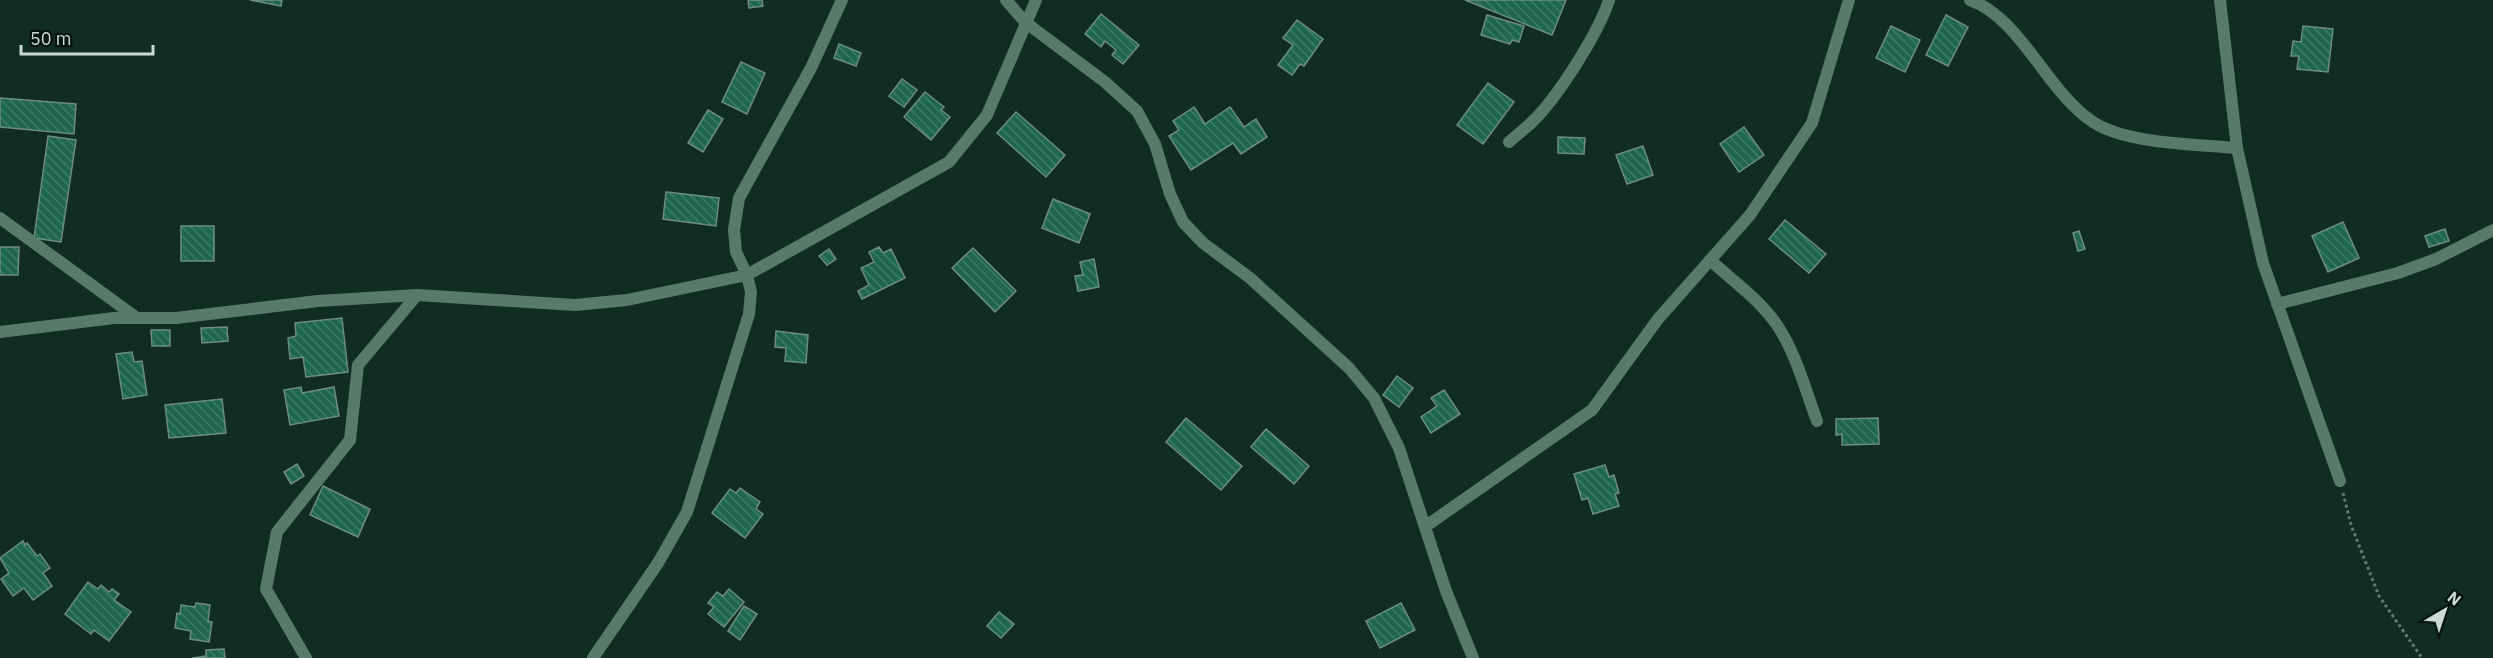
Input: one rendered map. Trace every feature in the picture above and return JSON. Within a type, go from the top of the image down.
[{"type":"street","points":[[593,658],[658,563],[687,512],[749,314],[751,292],[747,275],[735,252],[734,230],[739,198],[811,68],[842,0]]},
{"type":"street","points":[[1006,0],[1025,22],[1105,82],[1137,111],[1155,144],[1170,194],[1183,222],[1203,243],[1250,278],[1323,344],[1349,368],[1374,398],[1399,448],[1446,591],[1473,658]]},
{"type":"street","points":[[0,332],[114,318],[176,318],[318,301],[417,295],[575,305],[627,300],[747,275],[949,162],[987,115],[1036,0]]},
{"type":"street","points":[[1509,142],[1538,116],[1578,60],[1605,14],[1610,0]]},
{"type":"street","points":[[1426,526],[1592,410],[1658,319],[1750,215],[1812,123],[1849,0]]},
{"type":"street","points":[[1970,0],[1981,4],[2006,24],[2072,106],[2094,123],[2127,137],[2236,148]]},
{"type":"street","points":[[2220,0],[2236,148],[2264,263],[2340,481]]},
{"type":"street","points":[[0,218],[137,318]]},
{"type":"street","points":[[2277,304],[2398,273],[2436,259],[2493,230]]},
{"type":"street","points":[[1710,260],[1756,301],[1776,324],[1789,344],[1817,421]]},
{"type":"street","points":[[306,658],[266,589],[277,532],[350,440],[358,365],[417,295]]},
{"type":"path","points":[[2340,481],[2351,525],[2379,596],[2422,658]]},
{"type":"building","points":[[250,0],[282,0],[281,6]]},
{"type":"building","points":[[748,0],[762,0],[763,6],[749,8]]},
{"type":"building","points":[[1465,0],[1566,0],[1552,35]]},
{"type":"building","points":[[1101,14],[1139,45],[1123,64],[1112,55],[1116,50],[1105,41],[1101,47],[1085,34]]},
{"type":"building","points":[[1487,15],[1524,26],[1519,42],[1512,40],[1510,44],[1481,35]]},
{"type":"building","points":[[1946,15],[1968,27],[1948,66],[1926,55]]},
{"type":"building","points":[[1297,20],[1323,39],[1304,66],[1300,64],[1292,75],[1278,65],[1293,45],[1283,38]]},
{"type":"building","points":[[1891,26],[1920,40],[1905,72],[1876,58]]},
{"type":"building","points":[[2303,26],[2333,29],[2328,72],[2297,69],[2299,56],[2291,56],[2293,41],[2301,42]]},
{"type":"building","points":[[839,44],[861,53],[856,66],[834,58]]},
{"type":"building","points":[[741,62],[765,73],[747,114],[722,102]]},
{"type":"building","points":[[902,79],[917,90],[904,107],[889,96]]},
{"type":"building","points":[[1488,83],[1514,102],[1483,144],[1457,125]]},
{"type":"building","points":[[925,92],[944,107],[941,110],[950,117],[931,140],[904,117]]},
{"type":"building","points":[[0,98],[76,104],[74,134],[0,127]]},
{"type":"building","points":[[1194,107],[1205,124],[1230,107],[1244,127],[1256,119],[1267,137],[1241,154],[1233,143],[1191,170],[1169,136],[1179,130],[1173,121]]},
{"type":"building","points":[[708,110],[723,119],[703,152],[688,143]]},
{"type":"building","points":[[1016,112],[1065,155],[1046,177],[997,133]]},
{"type":"building","points":[[1744,127],[1764,155],[1739,172],[1720,144]]},
{"type":"building","points":[[48,136],[76,140],[61,242],[34,238]]},
{"type":"building","points":[[1558,137],[1585,138],[1584,154],[1558,153]]},
{"type":"building","points":[[1643,146],[1653,175],[1627,184],[1616,155]]},
{"type":"building","points":[[666,192],[719,198],[716,226],[663,219]]},
{"type":"building","points":[[1053,199],[1090,214],[1079,243],[1042,228]]},
{"type":"building","points":[[1785,220],[1826,254],[1809,273],[1769,239]]},
{"type":"building","points":[[2343,222],[2359,258],[2328,272],[2312,236]]},
{"type":"building","points":[[181,226],[214,226],[214,261],[181,261]]},
{"type":"building","points":[[2445,229],[2449,241],[2429,247],[2425,236]]},
{"type":"building","points":[[2079,231],[2085,249],[2078,251],[2073,233]]},
{"type":"building","points":[[0,247],[19,247],[18,275],[0,275]]},
{"type":"building","points":[[879,247],[883,253],[891,249],[905,278],[862,299],[858,291],[869,285],[861,268],[874,262],[869,252]]},
{"type":"building","points":[[973,248],[1016,291],[995,312],[952,268]]},
{"type":"building","points":[[829,249],[836,259],[827,265],[819,256]]},
{"type":"building","points":[[1094,259],[1099,287],[1078,291],[1075,276],[1083,275],[1080,262]]},
{"type":"building","points":[[342,318],[348,372],[306,377],[303,357],[290,359],[288,338],[296,336],[295,323]]},
{"type":"building","points":[[227,327],[228,341],[202,343],[201,328]]},
{"type":"building","points":[[151,330],[170,330],[170,346],[152,346]]},
{"type":"building","points":[[776,331],[808,335],[806,363],[785,361],[786,348],[775,347]]},
{"type":"building","points":[[132,352],[134,362],[142,361],[147,395],[123,399],[116,354]]},
{"type":"building","points":[[1397,376],[1413,388],[1399,407],[1383,395]]},
{"type":"building","points":[[301,387],[302,393],[334,387],[339,416],[290,425],[284,390]]},
{"type":"building","points":[[1444,390],[1460,414],[1431,433],[1421,417],[1437,406],[1431,398]]},
{"type":"building","points":[[222,399],[226,433],[169,438],[165,405]]},
{"type":"building","points":[[1186,418],[1242,466],[1221,490],[1166,442]]},
{"type":"building","points":[[1878,418],[1879,444],[1842,445],[1842,434],[1836,435],[1836,419]]},
{"type":"building","points":[[1266,429],[1309,466],[1294,484],[1251,447]]},
{"type":"building","points":[[297,464],[304,476],[291,484],[284,472]]},
{"type":"building","points":[[1605,465],[1609,477],[1614,475],[1619,493],[1615,494],[1619,506],[1593,514],[1588,498],[1582,500],[1574,474]]},
{"type":"building","points":[[323,486],[370,509],[358,537],[310,515]]},
{"type":"building","points":[[740,488],[760,502],[756,509],[763,514],[745,538],[712,513],[730,489],[736,493]]},
{"type":"building","points":[[23,541],[37,556],[40,554],[50,568],[43,573],[52,586],[33,600],[24,588],[13,596],[1,579],[9,573],[0,558]]},
{"type":"building","points":[[88,582],[98,589],[101,585],[109,592],[112,589],[119,594],[114,600],[131,612],[109,641],[94,630],[91,634],[65,614]]},
{"type":"building","points":[[729,589],[744,602],[724,627],[708,614],[714,607],[708,603],[717,592],[723,596]]},
{"type":"building","points":[[196,603],[210,605],[208,621],[212,622],[209,642],[190,639],[191,631],[175,628],[177,613],[180,614],[181,605],[195,607]]},
{"type":"building","points":[[1401,603],[1415,630],[1380,648],[1366,621]]},
{"type":"building","points":[[744,606],[757,614],[740,640],[728,631]]},
{"type":"building","points":[[999,612],[1014,624],[1001,638],[987,626]]},
{"type":"building","points":[[224,649],[225,658],[192,658],[206,656],[206,650]]}]
